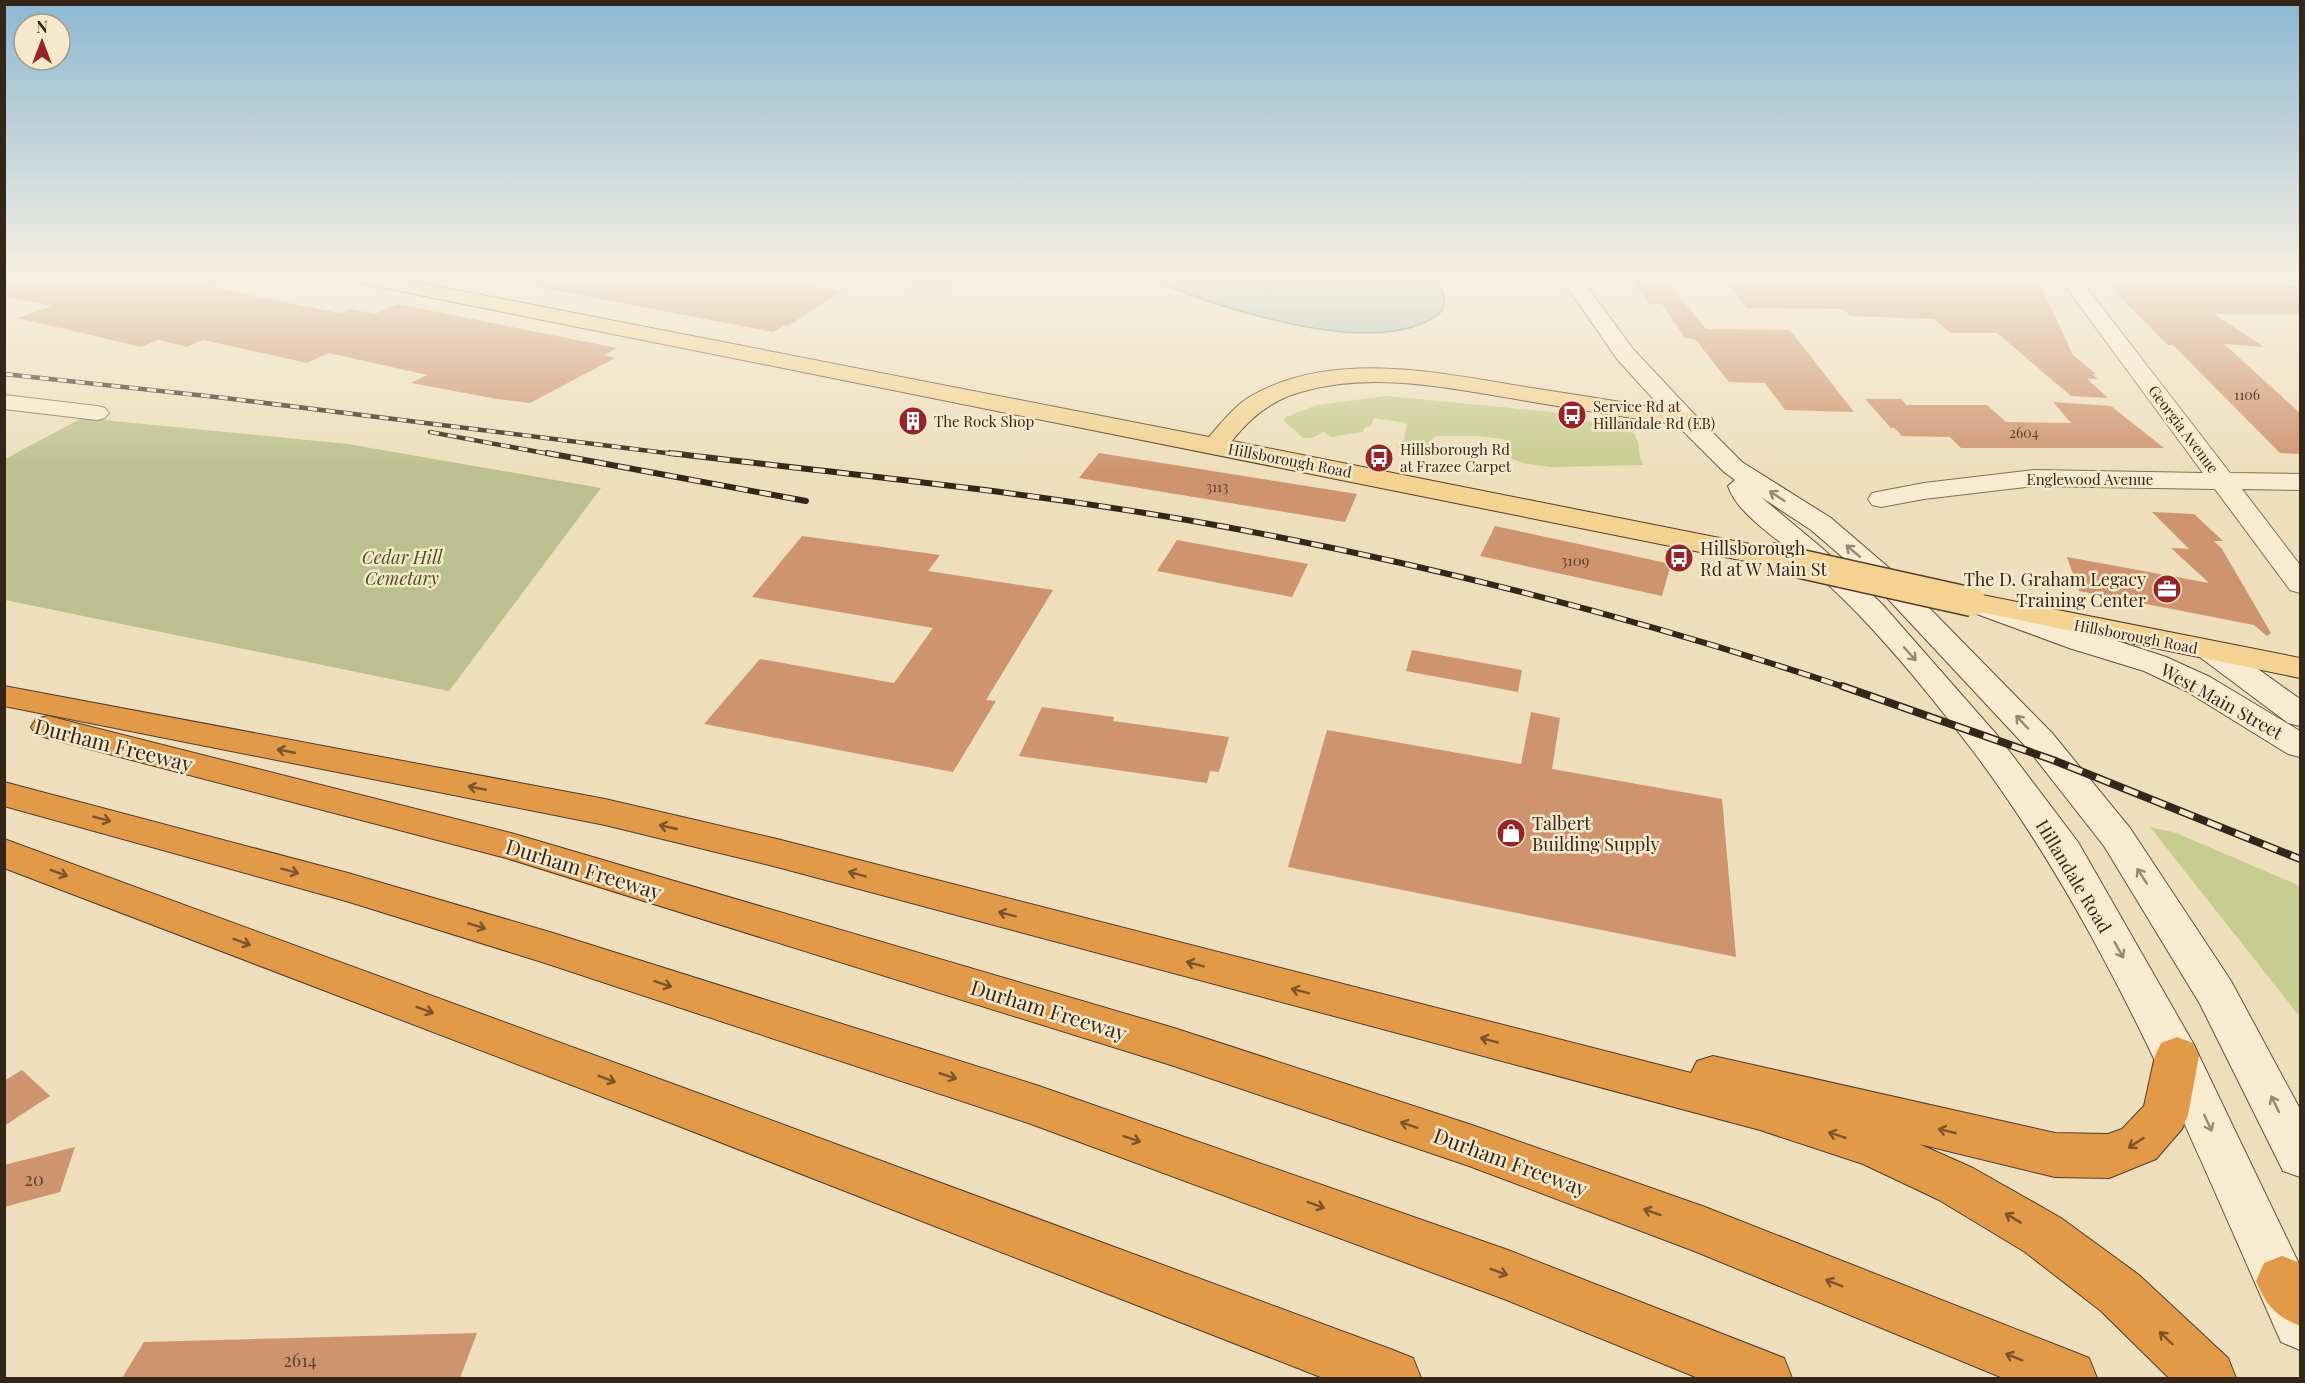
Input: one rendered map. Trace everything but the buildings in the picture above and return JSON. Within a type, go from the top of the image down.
[{"type":"highway","points":[[4,696],[605,812],[777,853],[1760,1110],[1875,1147],[1956,1184],[2043,1235],[2120,1293],[2208,1378]]},
{"type":"highway","name":"Durham Freeway","points":[[4,716],[511,846],[1174,1047],[1472,1146],[1705,1231],[2068,1378]]},
{"type":"highway","points":[[4,794],[348,887],[542,946],[1036,1105],[1508,1275],[1764,1378]]},
{"type":"highway","points":[[4,853],[687,1109],[1393,1378]]},
{"type":"highway","points":[[1545,1055],[1669,1065],[2055,1155],[2109,1156],[2139,1144],[2165,1114],[2177,1056]]},
{"type":"main road","name":"Hillsborough Road","points":[[676,340],[1770,557],[1972,602],[2301,668]]},
{"type":"main road","name":"Hillandale Road","points":[[1615,340],[1625,354],[1685,419],[1733,466],[1821,524],[1886,579],[2040,741],[2116,837],[2174,925],[2216,993],[2301,1156]]},
{"type":"main road","name":"Georgia Avenue","points":[[2116,340],[2301,584]]},
{"type":"main road","points":[[1216,446],[1239,417],[1268,397],[1296,386],[1350,377],[1432,381],[1685,419]]},
{"type":"main road","points":[[4,402],[97,413]]},
{"type":"main road","name":"Hillandale Road","points":[[1733,466],[1745,497],[1812,554],[1871,610],[1985,742],[2064,852],[2177,1056],[2294,1302]]},
{"type":"main road","name":"Englewood Avenue","points":[[1881,499],[1924,491],[2034,478],[2301,482]]},
{"type":"main road","name":"West Main Street","points":[[1972,602],[2080,641],[2155,664],[2198,684],[2301,746]]},
{"type":"main road","name":"West Main Street","points":[[2212,651],[2301,716]]},
{"type":"green space","points":[[1387,396],[1552,412],[1634,433],[1643,465],[1551,467],[1523,463],[1506,456],[1503,451],[1504,439],[1477,436],[1437,436],[1432,439],[1434,447],[1429,453],[1403,453],[1397,445],[1404,439],[1407,423],[1374,418],[1371,426],[1364,428],[1363,432],[1331,437],[1325,433],[1326,431],[1312,438],[1303,438],[1283,420],[1317,405]]},
{"type":"green space","name":"Cedar Hill Cemetary","points":[[82,418],[348,444],[601,488],[449,691],[5,600],[5,459]]},
{"type":"green space","points":[[2150,827],[2176,833],[2300,886],[2300,1017]]},
{"type":"railway","points":[[4,374],[225,398],[682,455]]},
{"type":"railway","points":[[430,432],[555,455]]},
{"type":"railway","points":[[547,453],[806,501]]},
{"type":"railway","points":[[670,453],[1079,503],[1295,540],[1455,576],[1613,616],[1847,688]]},
{"type":"railway","points":[[1842,686],[2053,760],[2300,859]]},
{"type":"place","name":"Service Rd at Hillandale Rd (EB)","points":[[1572,415]]},
{"type":"place","name":"The Rock Shop","points":[[913,421]]},
{"type":"place","name":"Hillsborough Rd at Frazee Carpet","points":[[1379,458]]},
{"type":"place","name":"Hillsborough Rd at W Main St","points":[[1679,558]]},
{"type":"place","name":"The D. Graham Legacy Training Center","points":[[2167,589]]},
{"type":"place","name":"Talbert Building Supply","points":[[1511,833]]}]
